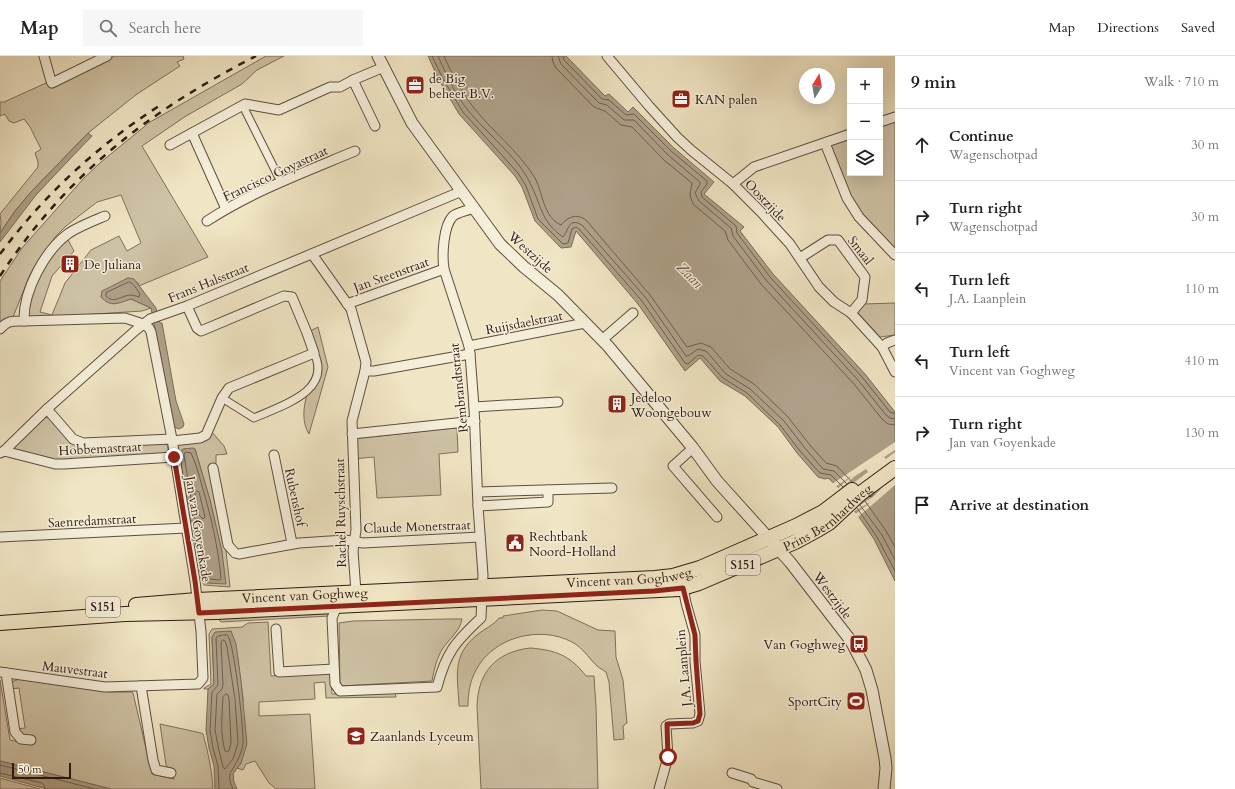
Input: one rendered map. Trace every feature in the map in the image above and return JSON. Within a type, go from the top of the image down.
[{"type":"main road","name":"Prins Bernhardweg","points":[[773,544],[800,540],[820,529],[834,511],[895,458]]},
{"type":"main road","name":"Prins Bernhardweg","points":[[834,511],[895,468]]},
{"type":"main road","name":"Vincent van Goghweg","points":[[0,614],[122,606],[337,606],[655,578],[681,574],[773,544]]},
{"type":"main road","name":"Vincent van Goghweg","points":[[0,622],[125,614],[356,592],[483,593],[654,591],[694,586],[773,544]]},
{"type":"street","points":[[44,56],[50,82],[52,83],[107,56]]},
{"type":"street","name":"Westzijde","points":[[378,56],[412,123],[500,244],[524,267],[558,295],[602,340],[637,380],[718,480],[790,562],[850,641],[866,670],[873,694],[885,758],[886,768],[884,789]]},
{"type":"street","name":"Oostzijde","points":[[607,56],[677,137],[733,184],[760,211],[790,244],[819,287],[834,302],[851,313],[882,347],[895,372]]},
{"type":"street","points":[[170,144],[245,104],[279,110],[330,87],[340,87],[384,67]]},
{"type":"street","points":[[353,80],[376,126]]},
{"type":"street","points":[[243,106],[281,182]]},
{"type":"street","points":[[883,121],[895,117]]},
{"type":"street","points":[[192,133],[226,209]]},
{"type":"street","points":[[733,184],[754,167],[847,135]]},
{"type":"street","points":[[826,143],[847,198],[860,217],[895,255]]},
{"type":"street","name":"Francisco Goyastraat","points":[[207,222],[226,209],[281,182],[355,151]]},
{"type":"street","name":"Frans Halsstraat","points":[[2,452],[47,409],[147,321],[187,306],[462,191]]},
{"type":"street","name":"Rembrandtstraat","points":[[473,208],[467,212],[455,215],[449,222],[443,244],[442,257],[444,269],[469,350],[475,422],[483,593]]},
{"type":"street","points":[[24,321],[25,306],[32,284],[38,270],[49,253],[58,242],[70,233],[105,216]]},
{"type":"street","name":"Smaal","points":[[800,258],[828,240],[838,240],[865,277],[862,300],[851,313]]},
{"type":"street","points":[[312,254],[351,309],[366,362],[365,371]]},
{"type":"street","name":"Jan Steenstraat","points":[[347,304],[444,269]]},
{"type":"street","points":[[187,306],[197,328],[202,331],[284,296],[292,297],[317,360],[317,378],[314,384],[298,398],[254,418],[222,398],[229,388],[314,353]]},
{"type":"street","points":[[602,340],[633,313]]},
{"type":"street","points":[[0,329],[6,323],[11,321],[125,318],[147,321]]},
{"type":"street","name":"Jan van Goyenkade","points":[[147,321],[151,332],[172,440],[198,606],[203,678],[198,684]]},
{"type":"street","name":"Ruijsdaelstraat","points":[[365,371],[374,371],[585,323]]},
{"type":"street","points":[[882,347],[895,340]]},
{"type":"street","name":"Rachel Ruyschstraat","points":[[356,592],[353,551],[356,530],[352,422],[365,371]]},
{"type":"street","name":"Hobbemastraat","points":[[47,409],[73,439],[83,443],[172,440],[200,438],[206,435],[222,398]]},
{"type":"street","points":[[474,407],[558,402]]},
{"type":"street","points":[[352,434],[475,422]]},
{"type":"street","points":[[693,448],[673,466],[716,517]]},
{"type":"street","name":"Hobbemastraat","points":[[2,452],[55,464],[174,457]]},
{"type":"street","name":"Rubenshof","points":[[274,455],[292,543]]},
{"type":"street","name":"Claude Monetstraat","points":[[212,468],[228,545],[235,553],[239,554],[292,543],[363,542],[480,537]]},
{"type":"street","points":[[478,492],[612,488]]},
{"type":"street","points":[[478,506],[548,502],[548,490]]},
{"type":"street","name":"Saenredamstraat","points":[[0,538],[186,528]]},
{"type":"street","name":"J.A. Laanplein","points":[[659,789],[668,757],[666,726],[668,724],[693,723],[698,721],[700,714],[695,635],[681,574]]},
{"type":"street","name":"Vincent van Goghweg","points":[[337,606],[332,618],[335,684],[340,691],[437,687],[447,657],[460,638],[481,618],[483,593]]},
{"type":"street","points":[[276,629],[279,672],[334,669]]},
{"type":"street","name":"Mauvestraat","points":[[31,740],[21,739],[15,732],[3,672],[105,687],[198,684]]},
{"type":"street","points":[[141,686],[156,770],[171,773]]},
{"type":"street","points":[[732,773],[751,779],[752,786],[777,789]]},
{"type":"shaded area","points":[[115,56],[183,56],[184,59],[177,62],[180,66],[137,94],[88,133],[31,192],[15,211],[0,233],[0,214],[38,167],[35,153],[41,149],[30,127],[24,119],[14,123],[9,121],[5,114],[0,116],[0,102],[4,102],[46,83],[51,88],[55,87]]},
{"type":"shaded area","points":[[266,56],[284,56],[257,70],[242,84],[186,116],[142,146],[208,257],[139,286],[138,283],[128,278],[102,292],[113,304],[131,299],[151,308],[142,311],[33,318],[27,314],[34,286],[48,260],[67,238],[74,251],[52,276],[40,312],[52,315],[65,283],[91,250],[119,236],[127,251],[141,243],[121,195],[97,202],[66,226],[56,236],[36,264],[29,277],[13,317],[0,325],[0,281],[22,248],[84,178],[101,162],[150,122]]},
{"type":"shaded area","points":[[895,121],[895,249],[855,207],[828,146],[847,139],[847,176],[883,176],[883,126]]},
{"type":"shaded area","points":[[895,303],[895,335],[880,337],[856,311],[864,304]]},
{"type":"shaded area","points":[[318,327],[328,367],[309,434],[305,425],[304,410],[314,375],[310,331]]},
{"type":"shaded area","points":[[44,417],[49,418],[72,442],[165,443],[168,448],[168,453],[62,462],[13,451],[13,448]]},
{"type":"shaded area","points":[[452,428],[457,429],[458,452],[439,454],[441,495],[377,498],[374,457],[353,459],[352,439]]},
{"type":"shaded area","points":[[211,431],[224,446],[227,454],[216,455],[216,464],[208,466],[226,551],[230,587],[204,585],[201,580],[193,527],[189,525],[175,447],[178,443]],"holes":[[[184,449],[195,449],[210,500],[222,552],[204,579],[195,525],[190,519],[179,453]]]},
{"type":"shaded area","points":[[331,610],[329,616],[221,622],[219,620],[219,616]]},
{"type":"shaded area","points":[[542,610],[557,611],[598,630],[615,631],[616,657],[623,680],[627,723],[623,726],[624,739],[614,740],[609,682],[606,672],[597,666],[576,644],[559,637],[532,635],[518,637],[505,642],[494,649],[484,659],[472,678],[468,696],[468,706],[459,706],[457,676],[458,668],[463,651],[469,643],[499,618],[503,618],[503,616]]},
{"type":"shaded area","points":[[462,619],[457,631],[441,652],[436,664],[432,681],[340,686],[339,623],[353,621]]},
{"type":"shaded area","points":[[268,622],[271,676],[330,673],[332,694],[395,692],[396,697],[326,698],[325,682],[314,683],[315,699],[259,702],[259,716],[310,714],[315,789],[276,789],[269,783],[255,761],[246,764],[243,770],[237,768],[241,763],[243,698],[237,653],[231,631],[212,637],[214,684],[208,689],[204,689],[211,684],[209,634],[212,629],[242,627],[248,623]]},
{"type":"shaded area","points":[[530,648],[547,650],[568,658],[586,676],[594,676],[598,789],[481,789],[477,706],[481,683],[491,666],[499,659],[518,650]]},
{"type":"shaded area","points":[[19,679],[109,692],[133,693],[152,774],[174,779],[166,765],[160,724],[201,733],[203,734],[208,754],[213,789],[111,789],[0,761],[0,680],[10,740],[31,745],[33,737],[19,734],[17,729],[25,728],[19,688],[11,689],[12,682]]},
{"type":"shaded area","points":[[0,778],[40,789],[0,789]]},
{"type":"water","name":"Zaan","points":[[428,56],[566,56],[605,96],[609,94],[628,112],[633,107],[674,148],[714,182],[704,194],[744,227],[740,231],[773,274],[865,374],[895,412],[895,581],[874,539],[839,488],[828,478],[825,479],[818,477],[797,453],[778,427],[745,396],[720,381],[700,358],[685,371],[638,304],[576,231],[571,247],[561,248],[535,221],[522,187],[515,176],[459,114],[439,80]]},
{"type":"water","points":[[88,133],[92,136],[36,195],[0,242],[0,233],[15,211],[31,192]]},
{"type":"water","points":[[128,278],[134,279],[156,308],[160,323],[162,323],[176,401],[184,424],[183,427],[179,429],[174,427],[151,308],[131,299],[112,304],[108,303],[101,297],[102,291]]},
{"type":"water","points":[[183,449],[195,449],[210,500],[222,552],[226,584],[207,583],[204,579],[195,525],[190,519],[179,453]]},
{"type":"water","points":[[231,631],[236,644],[247,744],[241,763],[233,774],[237,789],[215,789],[214,766],[206,730],[208,689],[214,684],[212,637],[215,632]]},
{"type":"water","points":[[0,761],[111,789],[47,789],[0,776]]},
{"type":"pier","points":[[895,442],[895,450],[884,457],[886,459],[895,452],[895,485],[857,518],[854,515],[872,501],[853,512],[852,510],[873,497],[881,489],[879,486],[848,487],[868,472],[866,469],[855,476],[838,491],[837,489],[853,475],[835,487],[832,484]]},
{"type":"railway","points":[[0,276],[53,206],[82,176],[113,148],[180,99],[256,56]]},
{"type":"railway","points":[[0,254],[17,232],[53,192],[73,173],[114,138],[159,106]]},
{"type":"place","name":"de Big beheer B.V.","points":[[415,85]]},
{"type":"place","name":"KAN palen","points":[[681,99]]},
{"type":"place","name":"De Juliana","points":[[70,264]]},
{"type":"place","name":"Jedeloo Woongebouw","points":[[617,404]]},
{"type":"place","name":"Rechtbank Noord-Holland","points":[[515,543]]},
{"type":"place","name":"Van Goghweg","points":[[859,644]]},
{"type":"place","name":"SportCity","points":[[856,701]]},
{"type":"place","name":"Zaanlands Lyceum","points":[[356,736]]},
{"type":"route","points":[[174,457],[199,613],[654,591],[683,588],[695,635],[700,714],[698,721],[693,723],[667,724],[668,757]]}]
